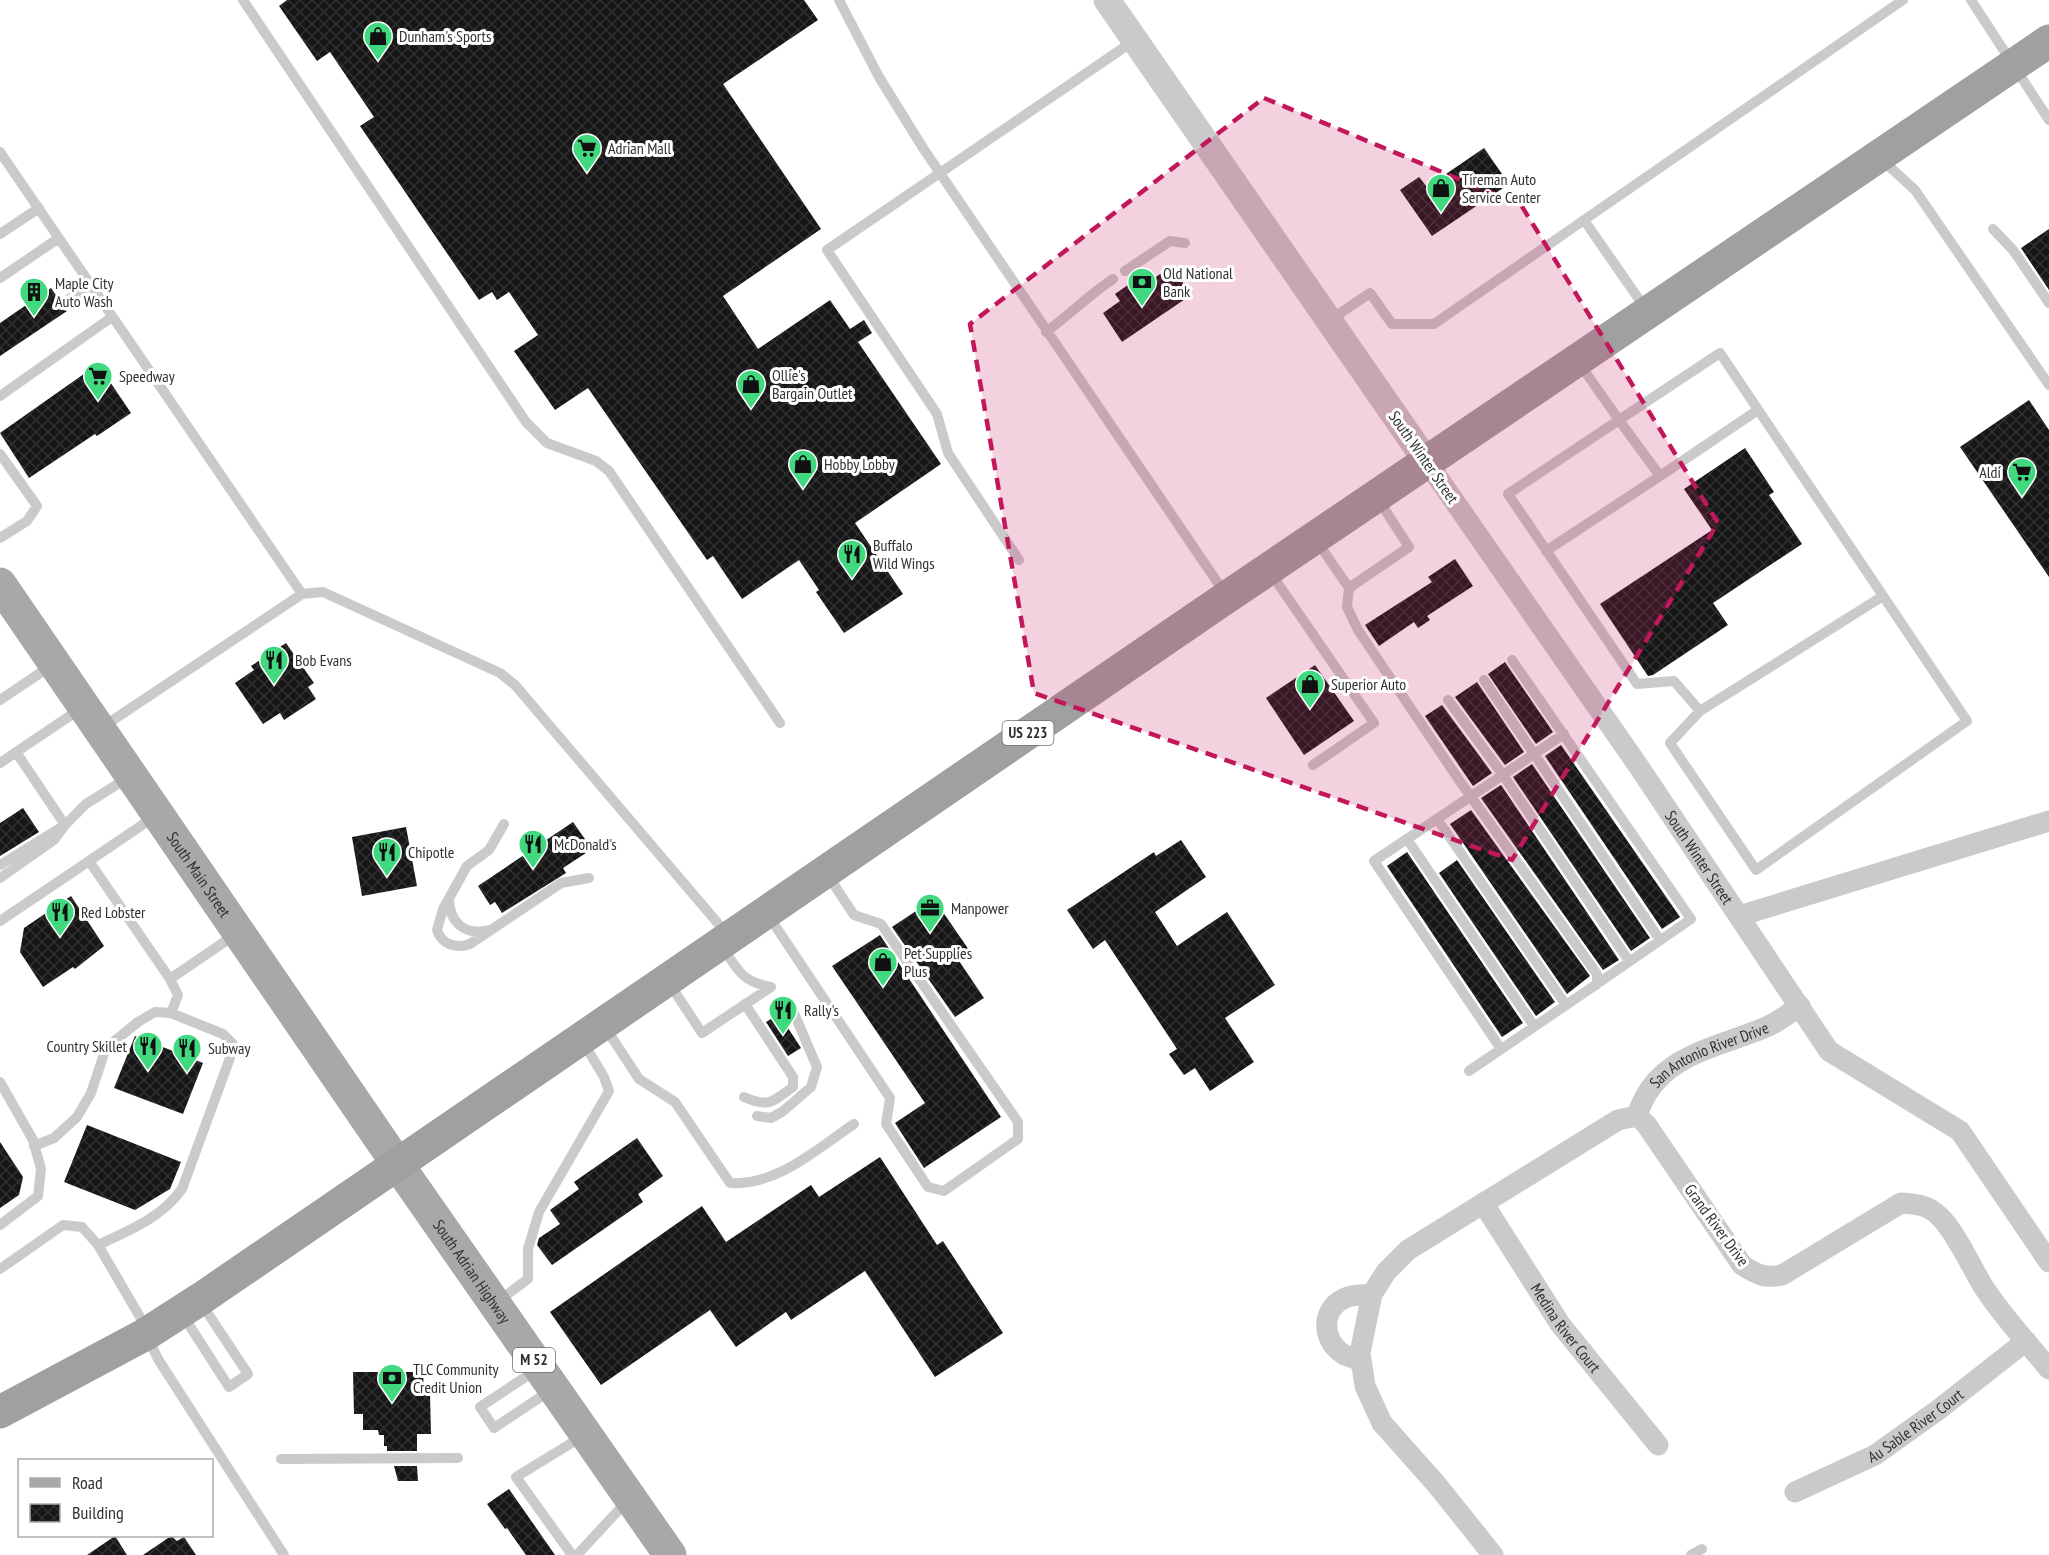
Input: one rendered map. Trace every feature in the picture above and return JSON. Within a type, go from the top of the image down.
[{"type":"highway","name":"US 223","points":[[0,1412],[147,1333],[190,1306],[1268,569],[2049,41]]},
{"type":"main road","name":"South Main Street","points":[[0,584],[398,1165]]},
{"type":"main road","name":"South Adrian Highway","points":[[398,1165],[670,1555]]},
{"type":"street","name":"South Winter Street","points":[[1107,0],[1427,462],[1829,1050],[1960,1131],[2049,1262]]},
{"type":"street","name":"South Winter Street","points":[[1739,916],[2049,821]]},
{"type":"street","name":"San Antonio River Drive","points":[[1637,1116],[1641,1101],[1651,1086],[1677,1062],[1699,1050],[1766,1027],[1800,1006]]},
{"type":"street","points":[[1493,1555],[1437,1485],[1382,1424],[1365,1386],[1361,1360],[1364,1323],[1372,1294],[1386,1272],[1408,1250],[1618,1120],[1637,1116]]},
{"type":"street","name":"Grand River Drive","points":[[1637,1116],[1654,1134],[1742,1265],[1756,1275],[1770,1278],[1782,1275],[1901,1203],[1930,1208],[1942,1218],[1984,1288],[2049,1369]]},
{"type":"street","name":"Medina River Court","points":[[1483,1203],[1560,1324],[1658,1445]]},
{"type":"street","points":[[1361,1360],[1343,1354],[1333,1344],[1326,1334],[1327,1319],[1334,1305],[1349,1297],[1372,1294]]},
{"type":"street","name":"Au Sable River Court","points":[[1795,1492],[1875,1455],[1938,1410],[2026,1341]]},
{"type":"lane","points":[[243,0],[526,422],[547,443],[596,461],[609,471],[780,723]]},
{"type":"lane","points":[[839,0],[885,87],[940,174],[1227,597]]},
{"type":"lane","points":[[1329,321],[1370,292],[1392,324],[1434,324],[1903,0]]},
{"type":"lane","points":[[1971,0],[2049,120]]},
{"type":"lane","points":[[1019,560],[948,453],[937,414],[826,250],[1135,40]]},
{"type":"lane","points":[[0,152],[302,594]]},
{"type":"lane","points":[[1879,156],[1915,190],[2049,385]]},
{"type":"lane","points":[[0,234],[39,208]]},
{"type":"lane","points":[[1584,220],[1648,313]]},
{"type":"lane","points":[[1993,229],[2013,250],[2049,303]]},
{"type":"lane","points":[[0,278],[59,238]]},
{"type":"lane","points":[[1125,271],[1170,241],[1185,243]]},
{"type":"lane","points":[[1046,332],[1087,297],[1113,279]]},
{"type":"lane","points":[[62,304],[91,284]]},
{"type":"lane","points":[[0,396],[112,317]]},
{"type":"lane","points":[[1700,711],[1674,681],[1636,684],[1508,494],[1720,353],[1967,721],[1756,870],[1670,743],[1700,711],[1883,596]]},
{"type":"lane","points":[[1577,361],[1660,476]]},
{"type":"lane","points":[[1546,551],[1758,410]]},
{"type":"lane","points":[[0,454],[37,506],[27,521],[0,538]]},
{"type":"lane","points":[[1349,588],[1409,547],[1377,496]]},
{"type":"lane","points":[[1314,538],[1349,588],[1347,608],[1358,630],[1471,796],[1597,974],[1597,984]]},
{"type":"lane","points":[[1268,569],[1374,723],[1313,765]]},
{"type":"lane","points":[[0,763],[16,752],[91,719],[302,594],[323,592],[500,673],[545,720],[725,940],[741,975],[753,984],[771,987],[702,1034],[667,980]]},
{"type":"lane","points":[[1469,1071],[1691,919],[1512,660]]},
{"type":"lane","points":[[0,700],[54,664]]},
{"type":"lane","points":[[1484,680],[1660,940]]},
{"type":"lane","points":[[1448,700],[1503,775],[1629,961]]},
{"type":"lane","points":[[1501,1049],[1374,861],[1564,734]]},
{"type":"lane","points":[[16,752],[65,825]]},
{"type":"lane","points":[[0,878],[54,840],[86,804],[130,776]]},
{"type":"lane","points":[[0,921],[157,815]]},
{"type":"lane","points":[[1437,819],[1566,1005]]},
{"type":"lane","points":[[504,824],[489,850],[467,866],[449,898],[437,926],[438,933],[445,942],[464,946],[561,883],[589,878]]},
{"type":"lane","points":[[0,865],[65,825]]},
{"type":"lane","points":[[1407,839],[1534,1026]]},
{"type":"lane","points":[[89,861],[170,979],[178,995],[171,1013]]},
{"type":"lane","points":[[766,912],[890,1098],[886,1124],[928,1187],[944,1191],[1018,1139],[1018,1122],[881,924],[855,915],[825,872]]},
{"type":"lane","points":[[449,898],[452,918],[462,928],[478,932],[495,928]]},
{"type":"lane","points":[[170,979],[238,933]]},
{"type":"lane","points":[[744,1097],[759,1103],[770,1103],[793,1087],[793,1077],[746,1004]]},
{"type":"lane","points":[[34,1146],[54,1138],[77,1117],[91,1093],[106,1048],[138,1022],[155,1012],[171,1013],[223,1034],[233,1044],[230,1058],[182,1189],[169,1206],[148,1221],[98,1245]]},
{"type":"lane","points":[[757,1116],[771,1118],[782,1112],[811,1087],[817,1067],[794,1013]]},
{"type":"lane","points":[[592,1032],[639,1079],[675,1102],[730,1183],[749,1184],[768,1178],[796,1164],[854,1124]]},
{"type":"lane","points":[[495,1304],[528,1279],[528,1249],[538,1212],[609,1091],[592,1032]]},
{"type":"lane","points":[[0,1082],[34,1146],[41,1169],[38,1196],[0,1225]]},
{"type":"lane","points":[[0,1269],[63,1225],[81,1227],[98,1245],[147,1333],[158,1359],[284,1555]]},
{"type":"lane","points":[[190,1306],[248,1374],[229,1387],[190,1306]]},
{"type":"lane","points":[[546,1378],[494,1428],[480,1407],[546,1378]]},
{"type":"lane","points":[[572,1555],[516,1477],[586,1435]]},
{"type":"lane","points":[[281,1460],[458,1458]]},
{"type":"lane","points":[[577,1555],[630,1499]]},
{"type":"lane","points":[[1691,1555],[1702,1549]]},
{"type":"highlighted area","points":[[1264,98],[1521,205],[1718,523],[1512,860],[1034,693],[970,324]]},
{"type":"building","name":"Adrian Mall","points":[[287,0],[804,0],[818,20],[723,84],[821,229],[723,296],[758,349],[830,300],[850,329],[864,320],[872,333],[858,342],[941,464],[855,523],[903,594],[844,633],[816,592],[819,590],[799,560],[742,599],[713,556],[707,560],[588,388],[555,410],[514,351],[538,335],[509,292],[497,300],[492,292],[479,300],[360,126],[374,117],[330,52],[317,61],[279,6]]},
{"type":"building","name":"Tireman Auto Service Center","points":[[1484,148],[1509,184],[1432,236],[1400,190],[1419,177],[1427,187]]},
{"type":"building","points":[[2049,229],[2049,290],[2021,248]]},
{"type":"building","name":"Old National Bank","points":[[1172,266],[1191,295],[1122,342],[1103,313],[1120,301],[1115,294],[1138,278],[1147,283]]},
{"type":"building","name":"Maple City Auto Wash","points":[[51,288],[58,298],[56,308],[67,311],[0,356],[0,323]]},
{"type":"building","name":"Speedway","points":[[98,364],[131,413],[29,478],[0,433]]},
{"type":"building","name":"Aldi","points":[[2029,400],[2049,430],[2049,577],[1960,447]]},
{"type":"building","points":[[1745,448],[1774,492],[1769,495],[1802,544],[1713,603],[1728,625],[1653,675],[1648,676],[1600,604],[1712,530],[1684,489]]},
{"type":"building","points":[[1455,559],[1473,586],[1427,616],[1430,620],[1418,628],[1414,622],[1379,646],[1365,625],[1432,582],[1428,577]]},
{"type":"building","name":"Bob Evans","points":[[286,643],[314,683],[308,687],[316,699],[284,720],[280,713],[263,724],[235,683],[254,670],[251,666]]},
{"type":"building","points":[[1505,662],[1553,732],[1536,744],[1488,674]]},
{"type":"building","name":"Superior Auto","points":[[1315,665],[1354,721],[1304,755],[1266,698]]},
{"type":"building","points":[[1477,682],[1524,752],[1505,765],[1455,697]]},
{"type":"building","points":[[1442,705],[1492,773],[1473,786],[1425,716]]},
{"type":"building","points":[[1561,745],[1680,917],[1662,929],[1545,756]]},
{"type":"building","points":[[1532,764],[1650,938],[1631,951],[1513,777]]},
{"type":"building","points":[[1501,785],[1619,960],[1603,970],[1481,798]]},
{"type":"building","points":[[23,808],[39,832],[0,856],[0,823]]},
{"type":"building","points":[[1471,810],[1590,976],[1567,994],[1450,824]]},
{"type":"building","name":"McDonald's","points":[[573,822],[592,849],[563,868],[566,873],[502,913],[495,902],[490,905],[478,886]]},
{"type":"building","points":[[406,827],[417,886],[362,896],[352,837]]},
{"type":"building","points":[[1181,840],[1206,877],[1155,912],[1177,946],[1227,912],[1275,985],[1225,1018],[1254,1062],[1210,1091],[1195,1068],[1184,1075],[1169,1054],[1177,1049],[1105,940],[1093,949],[1067,910],[1154,852],[1156,856]]},
{"type":"building","points":[[1407,852],[1523,1023],[1502,1037],[1387,866]]},
{"type":"building","points":[[1457,860],[1555,1002],[1536,1016],[1439,873]]},
{"type":"building","name":"Red Lobster","points":[[71,896],[104,946],[75,969],[73,967],[43,987],[20,952],[24,928]]},
{"type":"building","points":[[934,899],[969,950],[957,958],[984,998],[955,1017],[892,927]]},
{"type":"building","points":[[880,935],[1001,1117],[924,1168],[895,1123],[925,1103],[832,966]]},
{"type":"building","name":"Rally's","points":[[779,1014],[801,1048],[788,1056],[766,1022]]},
{"type":"building","points":[[135,1036],[203,1063],[183,1114],[114,1088]]},
{"type":"building","points":[[87,1125],[181,1162],[170,1189],[135,1210],[64,1182]]},
{"type":"building","points":[[637,1138],[663,1176],[638,1194],[643,1202],[552,1265],[537,1245],[539,1238],[560,1224],[550,1210],[579,1189],[574,1182]]},
{"type":"building","points":[[0,1142],[23,1177],[19,1195],[0,1208]]},
{"type":"building","points":[[880,1157],[937,1245],[943,1241],[1003,1333],[935,1377],[865,1271],[791,1320],[786,1312],[736,1347],[710,1310],[601,1385],[550,1312],[702,1206],[726,1242],[811,1185],[819,1197]]},
{"type":"building","name":"TLC Community Credit Union","points":[[353,1372],[423,1372],[424,1393],[430,1394],[431,1434],[417,1434],[417,1451],[387,1451],[387,1446],[384,1446],[384,1435],[379,1435],[378,1430],[363,1430],[363,1414],[354,1414]]},
{"type":"building","points":[[394,1466],[417,1466],[418,1481],[398,1481]]},
{"type":"building","points":[[509,1489],[555,1555],[526,1555],[487,1504]]},
{"type":"building","points":[[116,1537],[127,1555],[87,1555]]},
{"type":"building","points":[[170,1537],[177,1541],[184,1537],[196,1555],[143,1555]]},
{"type":"place","name":"Dunham's Sports","points":[[378,62]]},
{"type":"place","name":"Adrian Mall","points":[[587,174]]},
{"type":"place","name":"Tireman Auto Service Center","points":[[1441,214]]},
{"type":"place","name":"Old National Bank","points":[[1142,308]]},
{"type":"place","name":"Maple City Auto Wash","points":[[34,318]]},
{"type":"place","name":"Speedway","points":[[98,402]]},
{"type":"place","name":"Ollie's Bargain Outlet","points":[[751,410]]},
{"type":"place","name":"Hobby Lobby","points":[[803,490]]},
{"type":"place","name":"Aldi","points":[[2022,498]]},
{"type":"place","name":"Buffalo Wild Wings","points":[[852,580]]},
{"type":"place","name":"Bob Evans","points":[[274,686]]},
{"type":"place","name":"Superior Auto","points":[[1310,710]]},
{"type":"place","name":"McDonald's","points":[[533,870]]},
{"type":"place","name":"Chipotle","points":[[387,878]]},
{"type":"place","name":"Manpower","points":[[930,934]]},
{"type":"place","name":"Red Lobster","points":[[60,938]]},
{"type":"place","name":"Pet Supplies Plus","points":[[883,988]]},
{"type":"place","name":"Rally's","points":[[783,1036]]},
{"type":"place","name":"Country Skillet","points":[[148,1072]]},
{"type":"place","name":"Subway","points":[[187,1074]]},
{"type":"place","name":"TLC Community Credit Union","points":[[392,1404]]}]
